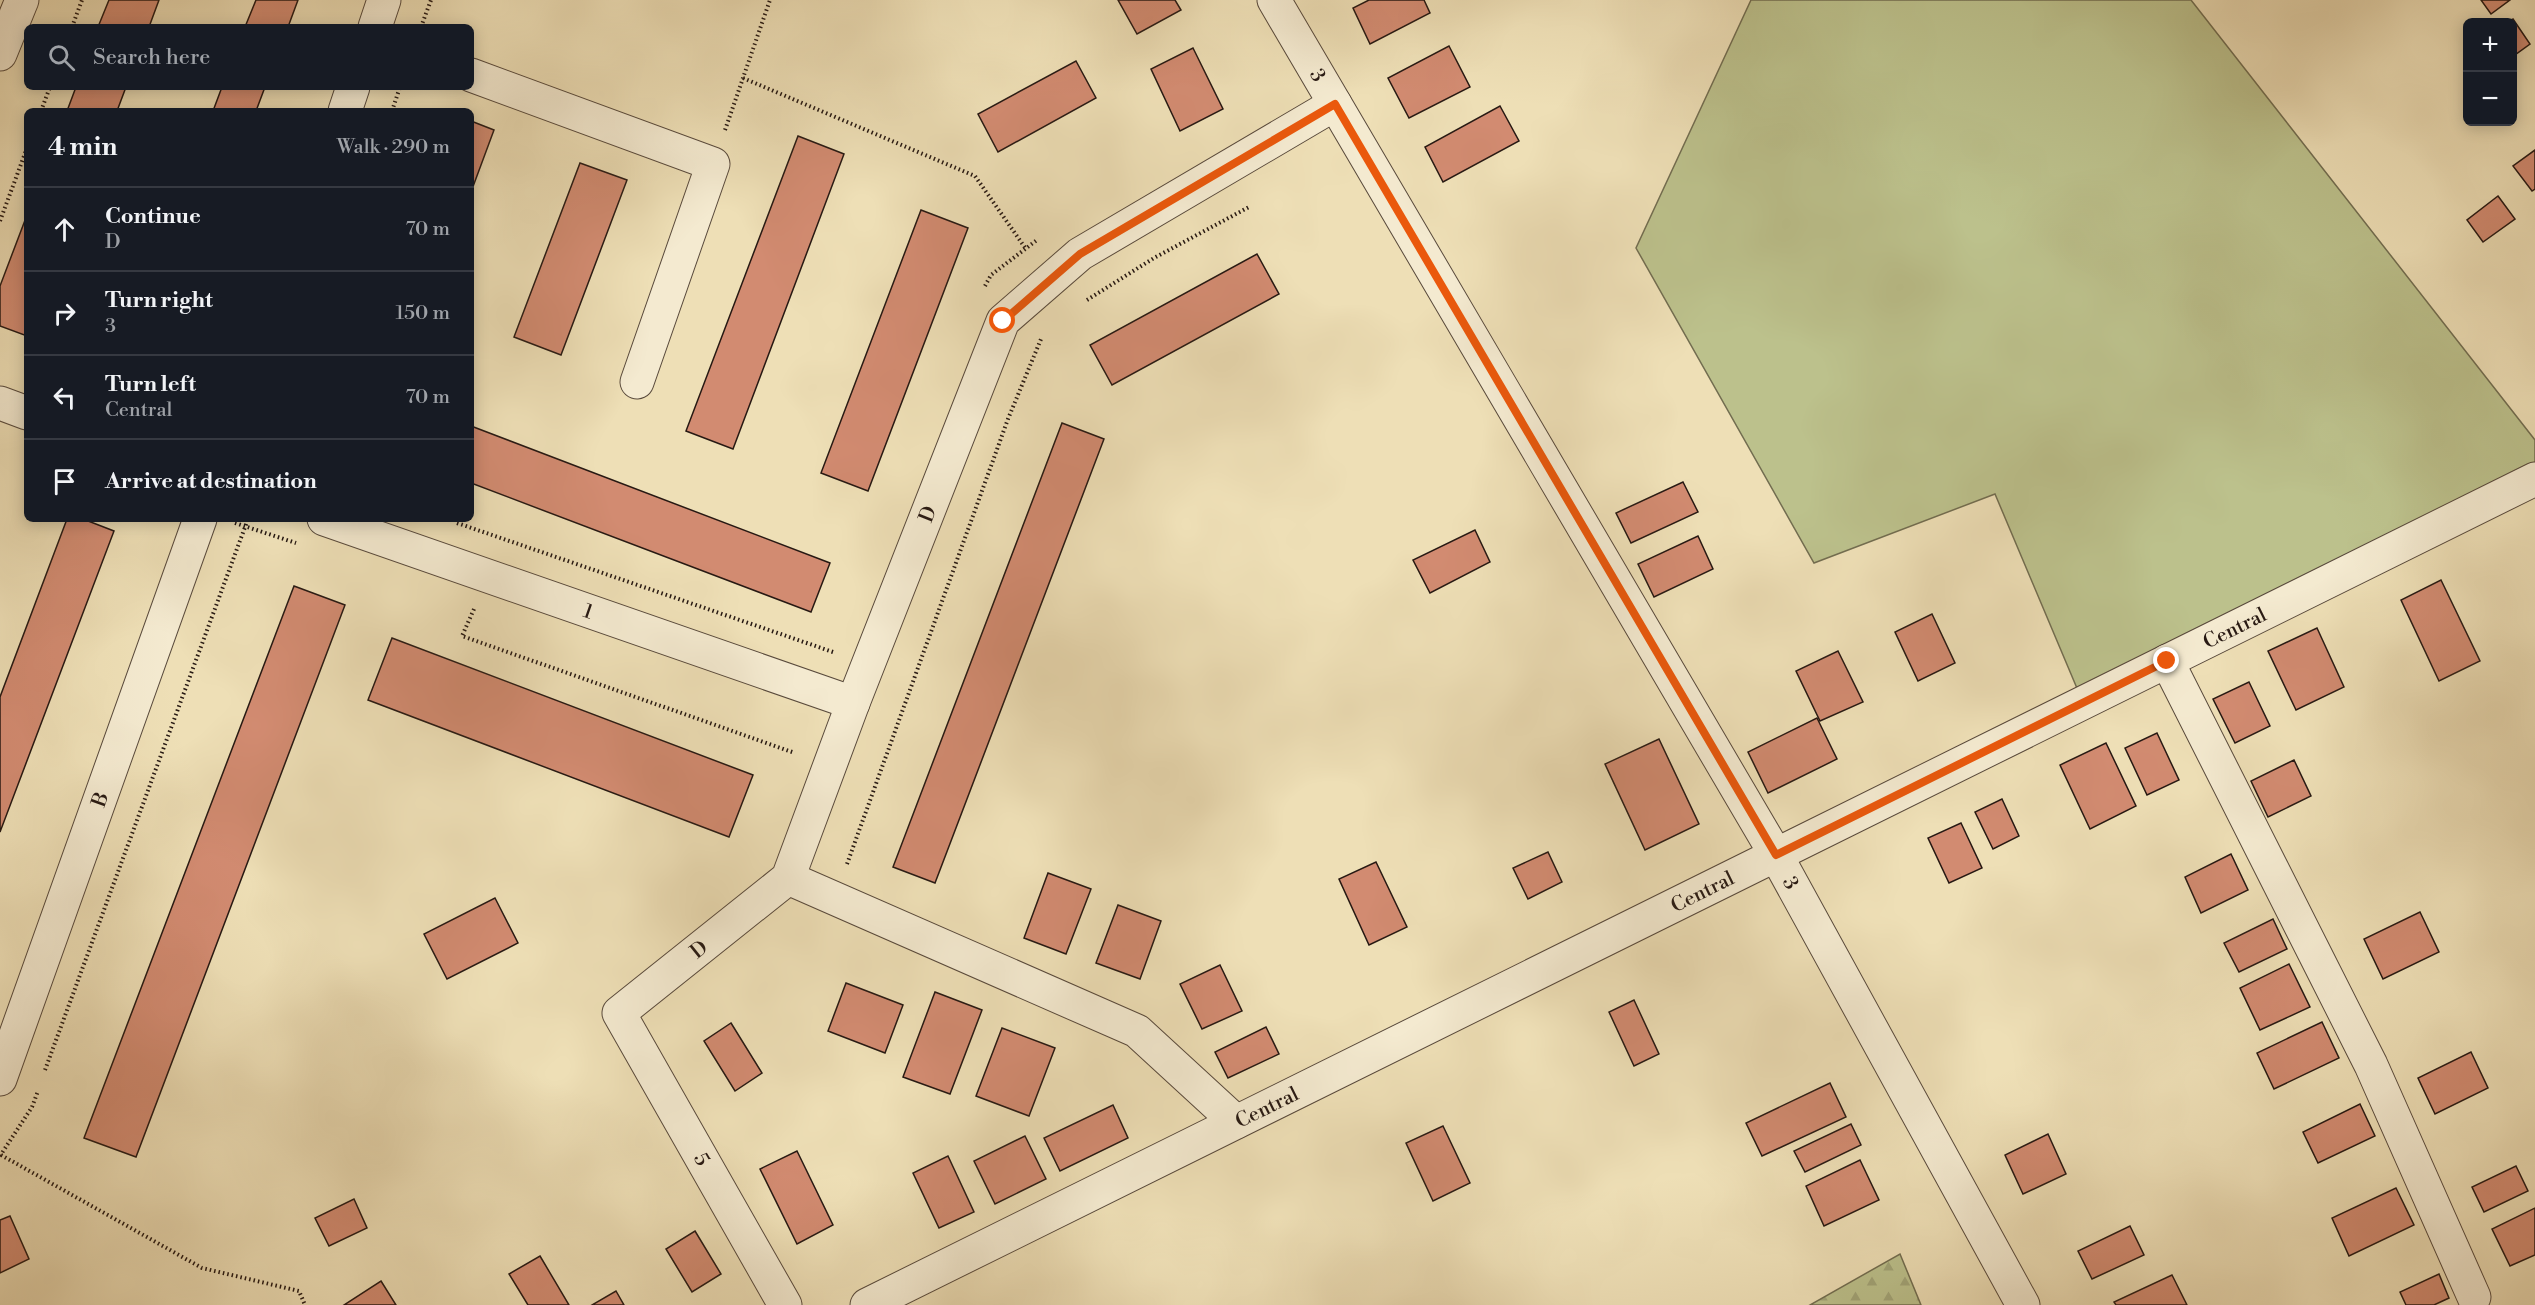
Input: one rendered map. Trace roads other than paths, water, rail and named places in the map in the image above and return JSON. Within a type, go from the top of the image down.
[{"type":"street","points":[[0,54],[22,0]]},
{"type":"street","points":[[376,24],[384,0]]},
{"type":"street","name":"3","points":[[1274,0],[1776,855],[2023,1305]]},
{"type":"street","points":[[474,76],[713,164],[637,382]]},
{"type":"street","points":[[346,108],[352,90]]},
{"type":"street","name":"D","points":[[619,1013],[788,878],[868,664],[1003,321],[1080,254],[1335,104]]},
{"type":"street","points":[[0,403],[24,412]]},
{"type":"street","name":"Central","points":[[867,1305],[2535,479]]},
{"type":"street","name":"B","points":[[0,1079],[199,522]]},
{"type":"street","name":"1","points":[[333,522],[853,703]]},
{"type":"street","points":[[2167,661],[2372,1065],[2474,1297]]},
{"type":"street","points":[[788,878],[1137,1031],[1236,1122]]},
{"type":"street","name":"5","points":[[619,1013],[785,1305]]}]
